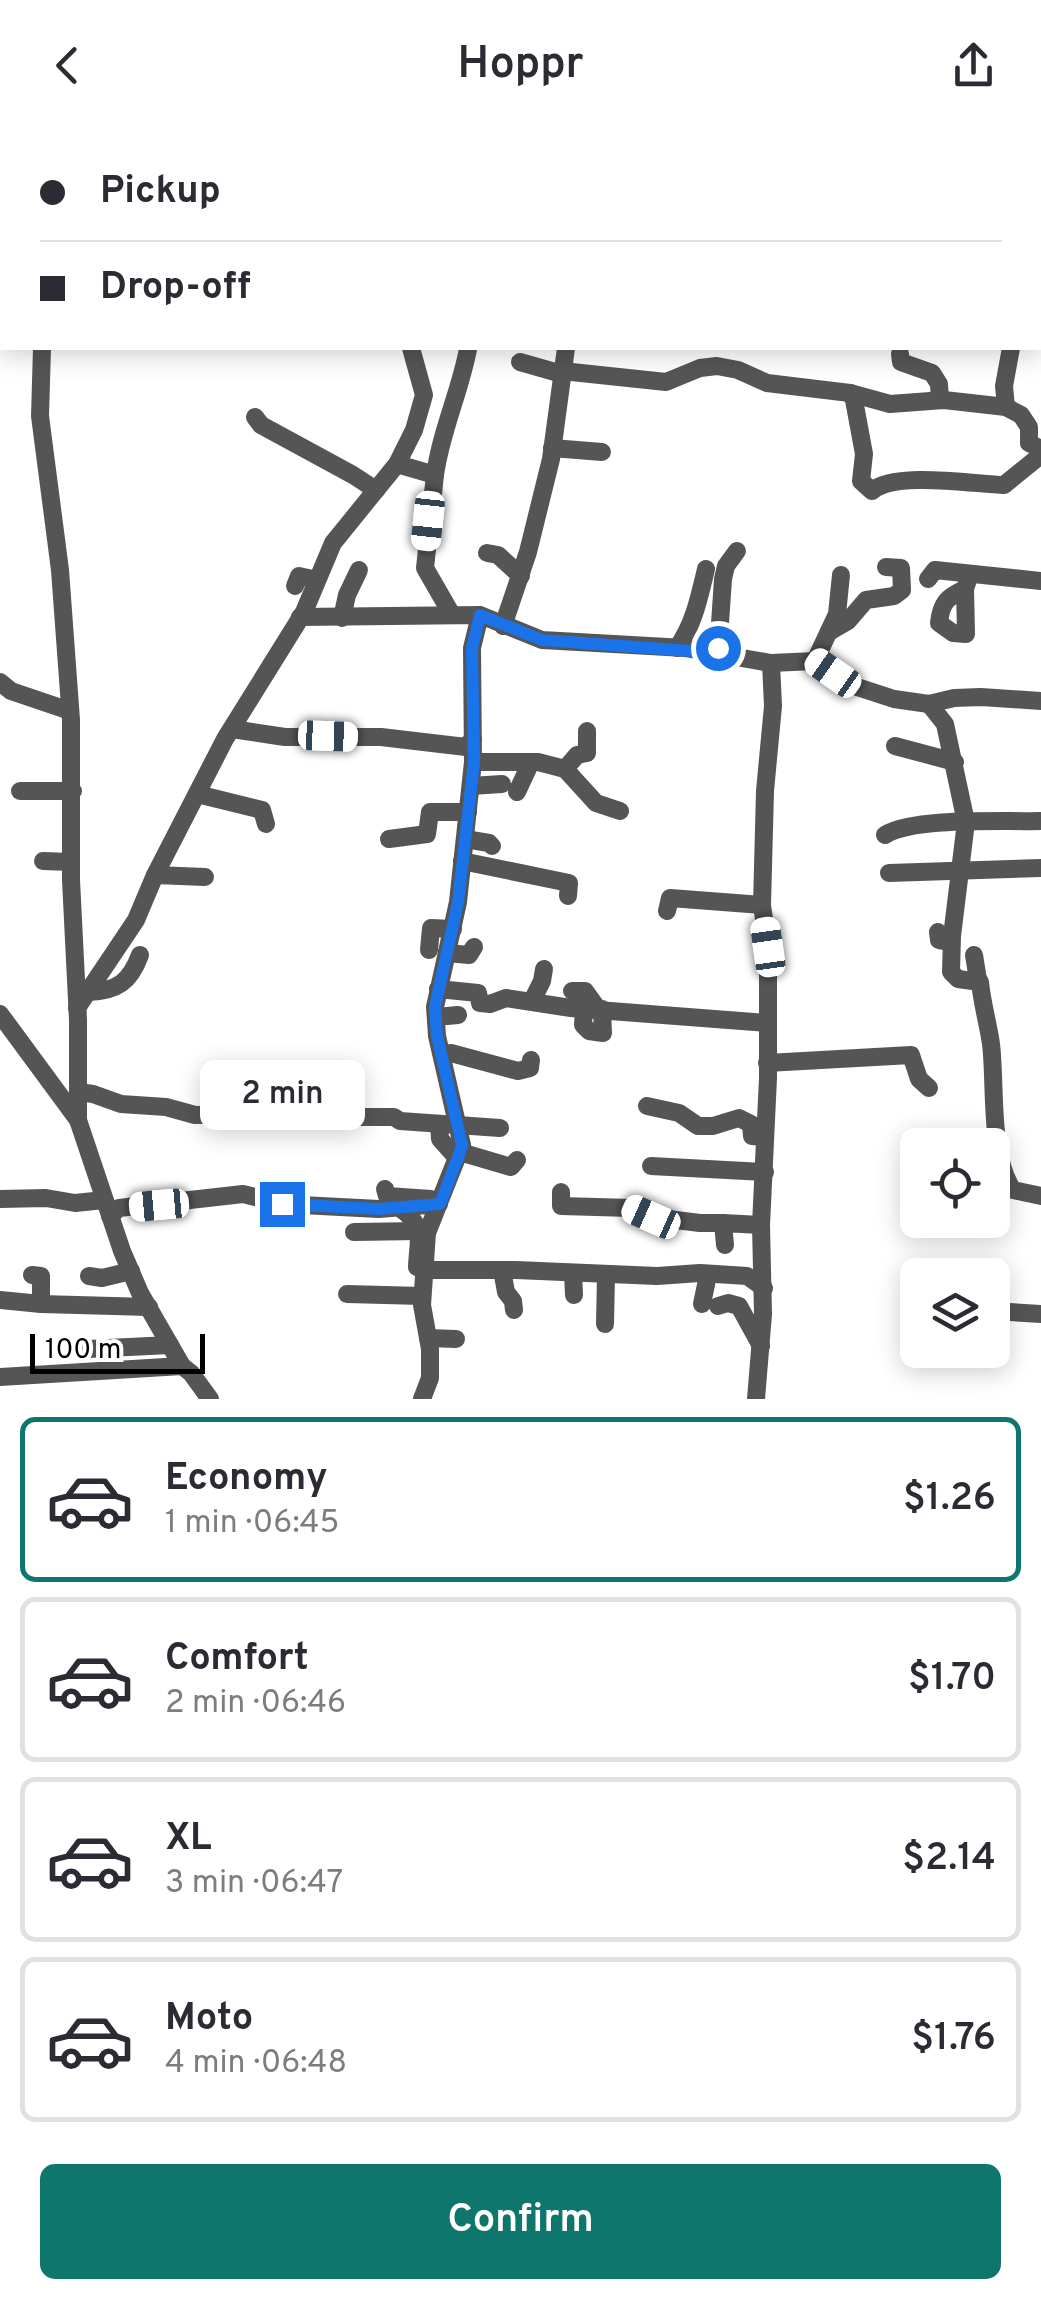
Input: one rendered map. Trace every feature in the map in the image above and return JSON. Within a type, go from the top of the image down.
[{"type":"street","points":[[42,350],[40,416],[60,570],[70,710],[78,1120]]},
{"type":"street","points":[[77,1008],[136,920],[232,729],[300,618],[332,543],[398,464],[424,395],[412,350]]},
{"type":"street","points":[[452,614],[425,568],[438,449],[468,350]]},
{"type":"street","points":[[503,626],[521,576],[552,448],[566,350]]},
{"type":"street","points":[[1004,351],[1006,407]]},
{"type":"street","points":[[900,354],[901,362],[932,373],[940,400]]},
{"type":"street","points":[[520,362],[562,373],[666,382],[700,368],[717,366],[767,383],[850,393],[890,404],[940,400],[1006,407],[1020,415],[1028,427],[1029,443],[1041,452],[1004,486],[915,481],[880,483],[872,490],[861,480],[864,454],[850,393]]},
{"type":"street","points":[[255,416],[261,425],[376,490]]},
{"type":"street","points":[[552,448],[602,452]]},
{"type":"street","points":[[398,464],[435,474]]},
{"type":"street","points":[[718,653],[723,579],[737,550]]},
{"type":"street","points":[[487,553],[498,555],[521,576]]},
{"type":"street","points":[[829,632],[848,621],[866,600],[894,596],[902,590],[900,568],[886,568]]},
{"type":"street","points":[[677,648],[688,633],[706,569]]},
{"type":"street","points":[[342,618],[347,594],[359,570]]},
{"type":"street","points":[[928,579],[936,570],[968,581],[1041,580]]},
{"type":"street","points":[[815,660],[837,614],[841,575]]},
{"type":"street","points":[[294,586],[299,576],[317,580]]},
{"type":"street","points":[[422,1399],[430,1378],[422,1296],[422,1231],[458,1155],[449,1125],[447,1054],[436,1017],[438,952],[453,929],[462,861],[474,762],[470,674],[480,615]]},
{"type":"street","points":[[300,618],[480,615],[542,640],[677,648],[772,663],[815,660],[851,685],[894,700],[929,704],[981,697],[1041,701]]},
{"type":"street","points":[[756,1399],[764,1292],[761,1225],[768,947],[762,905],[772,663]]},
{"type":"street","points":[[0,682],[11,691],[70,710]]},
{"type":"street","points":[[929,704],[945,724],[966,822],[961,869],[945,937],[954,976],[978,980]]},
{"type":"street","points":[[232,729],[284,737],[381,737],[466,747],[473,739]]},
{"type":"street","points":[[565,770],[577,755],[587,752],[587,731]]},
{"type":"street","points":[[895,746],[954,762]]},
{"type":"street","points":[[474,762],[554,764],[596,802],[620,811]]},
{"type":"street","points":[[470,786],[509,788],[531,762]]},
{"type":"street","points":[[20,791],[73,791]]},
{"type":"street","points":[[198,794],[262,810],[266,824]]},
{"type":"street","points":[[389,839],[427,834],[430,812],[468,812]]},
{"type":"street","points":[[886,835],[898,827],[1041,821]]},
{"type":"street","points":[[464,839],[492,846]]},
{"type":"street","points":[[43,861],[72,862]]},
{"type":"street","points":[[462,861],[570,882],[568,896]]},
{"type":"street","points":[[889,873],[1041,868]]},
{"type":"street","points":[[156,875],[204,877]]},
{"type":"street","points":[[667,911],[670,898],[762,905]]},
{"type":"street","points":[[438,952],[469,955],[474,947]]},
{"type":"street","points":[[974,954],[991,1044],[998,1140],[1008,1184],[1012,1190],[1041,1196]]},
{"type":"street","points":[[89,992],[110,991],[129,979],[140,955]]},
{"type":"street","points":[[532,1000],[544,969]]},
{"type":"street","points":[[438,988],[478,993],[480,1003],[506,998],[767,1023]]},
{"type":"street","points":[[572,990],[585,991],[594,1009]]},
{"type":"street","points":[[0,1014],[78,1120],[107,1208],[148,1307],[182,1366],[210,1399]]},
{"type":"street","points":[[436,1017],[458,1015]]},
{"type":"street","points":[[447,1054],[475,1048]]},
{"type":"street","points":[[447,1054],[518,1071],[530,1068],[531,1060]]},
{"type":"street","points":[[767,1064],[910,1055],[919,1079],[929,1088]]},
{"type":"street","points":[[78,1092],[121,1104],[166,1106],[195,1115],[329,1113],[449,1125],[489,1124],[500,1128]]},
{"type":"street","points":[[646,1106],[679,1113],[698,1126],[740,1118],[750,1124],[752,1136],[766,1137]]},
{"type":"street","points":[[458,1155],[511,1167],[518,1160]]},
{"type":"street","points":[[651,1166],[765,1172]]},
{"type":"street","points":[[385,1190],[386,1196],[440,1200]]},
{"type":"street","points":[[561,1192],[562,1206],[632,1208],[651,1217],[761,1225]]},
{"type":"street","points":[[0,1199],[46,1198],[119,1208],[243,1194],[282,1204],[401,1209],[440,1200]]},
{"type":"street","points":[[679,1201],[690,1222]]},
{"type":"street","points":[[401,1209],[422,1231]]},
{"type":"street","points":[[719,1219],[724,1245]]},
{"type":"street","points":[[354,1232],[422,1231]]},
{"type":"street","points":[[423,1270],[606,1275],[713,1291],[739,1306],[761,1346]]},
{"type":"street","points":[[502,1270],[514,1310]]},
{"type":"street","points":[[89,1276],[102,1278],[131,1271]]},
{"type":"street","points":[[573,1274],[574,1295]]},
{"type":"street","points":[[32,1275],[41,1276],[41,1304]]},
{"type":"street","points":[[606,1275],[606,1324]]},
{"type":"street","points":[[713,1291],[747,1276],[764,1292]]},
{"type":"street","points":[[739,1306],[764,1292]]},
{"type":"street","points":[[348,1294],[422,1296]]},
{"type":"street","points":[[0,1300],[148,1307]]},
{"type":"street","points":[[1010,1311],[1041,1314]]},
{"type":"street","points":[[428,1338],[456,1339]]},
{"type":"street","points":[[88,1350],[170,1345]]},
{"type":"street","points":[[0,1376],[182,1366]]},
{"type":"route","points":[[282,1204],[410,1209],[440,1204],[460,1152],[462,1145],[437,1036],[435,1007],[458,902],[474,762],[470,674],[480,615],[542,640],[718,653],[718,648]]}]
